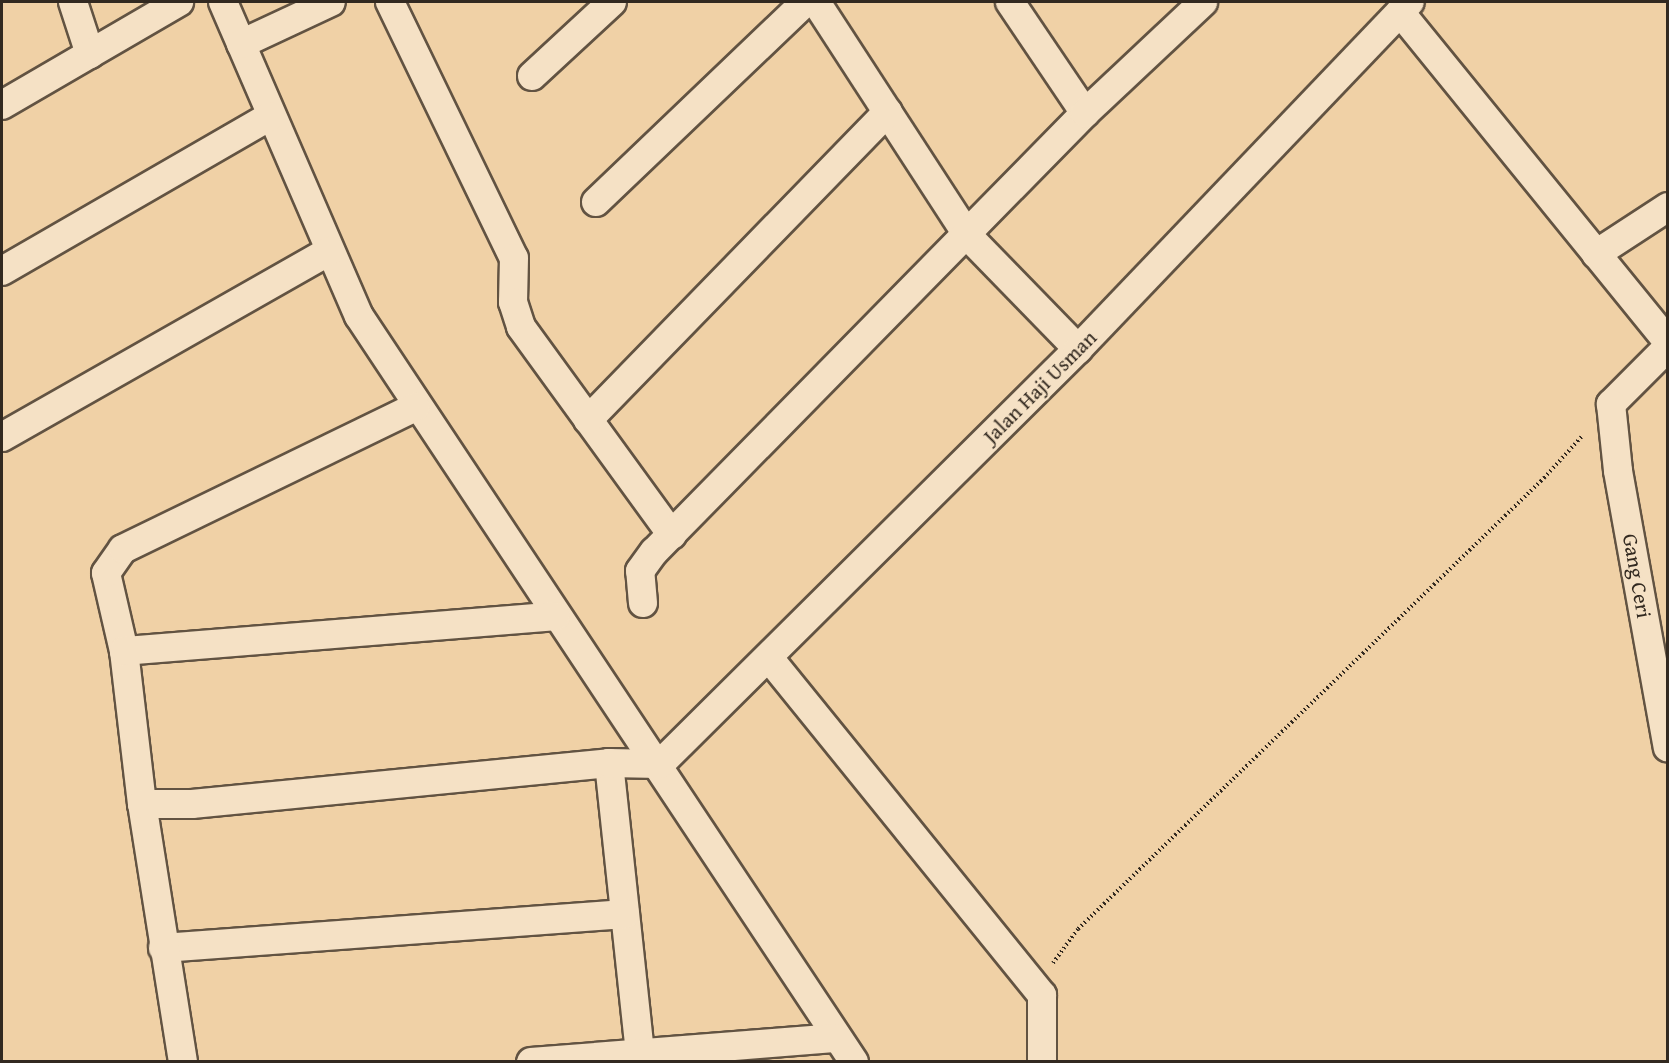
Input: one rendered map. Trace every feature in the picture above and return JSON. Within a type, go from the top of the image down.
[{"type":"street","points":[[73,2],[90,54]]},
{"type":"street","points":[[2,105],[179,2]]},
{"type":"street","points":[[223,2],[359,316],[415,407],[556,616],[660,764],[854,1062]]},
{"type":"street","points":[[241,44],[331,2]]},
{"type":"street","points":[[390,2],[514,258],[513,302],[521,327],[672,535]]},
{"type":"street","points":[[532,76],[612,2]]},
{"type":"street","points":[[596,202],[806,2]]},
{"type":"street","points":[[816,2],[968,236],[1078,349]]},
{"type":"street","points":[[1010,2],[1084,113]]},
{"type":"street","points":[[643,603],[640,571],[672,535],[968,236],[1187,7]]},
{"type":"street","points":[[1405,7],[1596,254],[1668,342]]},
{"type":"street","name":"Jalan Haji Usman","points":[[660,764],[1078,349],[1405,7]]},
{"type":"street","points":[[588,420],[888,112]]},
{"type":"street","points":[[2,271],[271,116]]},
{"type":"street","points":[[1596,254],[1668,207]]},
{"type":"street","points":[[2,437],[330,251]]},
{"type":"street","points":[[1611,404],[1668,347]]},
{"type":"street","name":"Gang Ceri","points":[[1611,404],[1618,471],[1668,748]]},
{"type":"street","points":[[183,1062],[142,804],[124,651],[106,573],[123,549],[415,407]]},
{"type":"street","points":[[124,651],[556,616]]},
{"type":"street","points":[[769,658],[1042,995],[1042,1062]]},
{"type":"street","points":[[142,804],[192,804],[609,763],[660,764]]},
{"type":"street","points":[[609,763],[640,1053]]},
{"type":"street","points":[[164,948],[625,914]]},
{"type":"street","points":[[531,1062],[837,1038]]},
{"type":"path","points":[[1042,995],[1050,967],[1078,929],[1544,478],[1611,404]]}]
